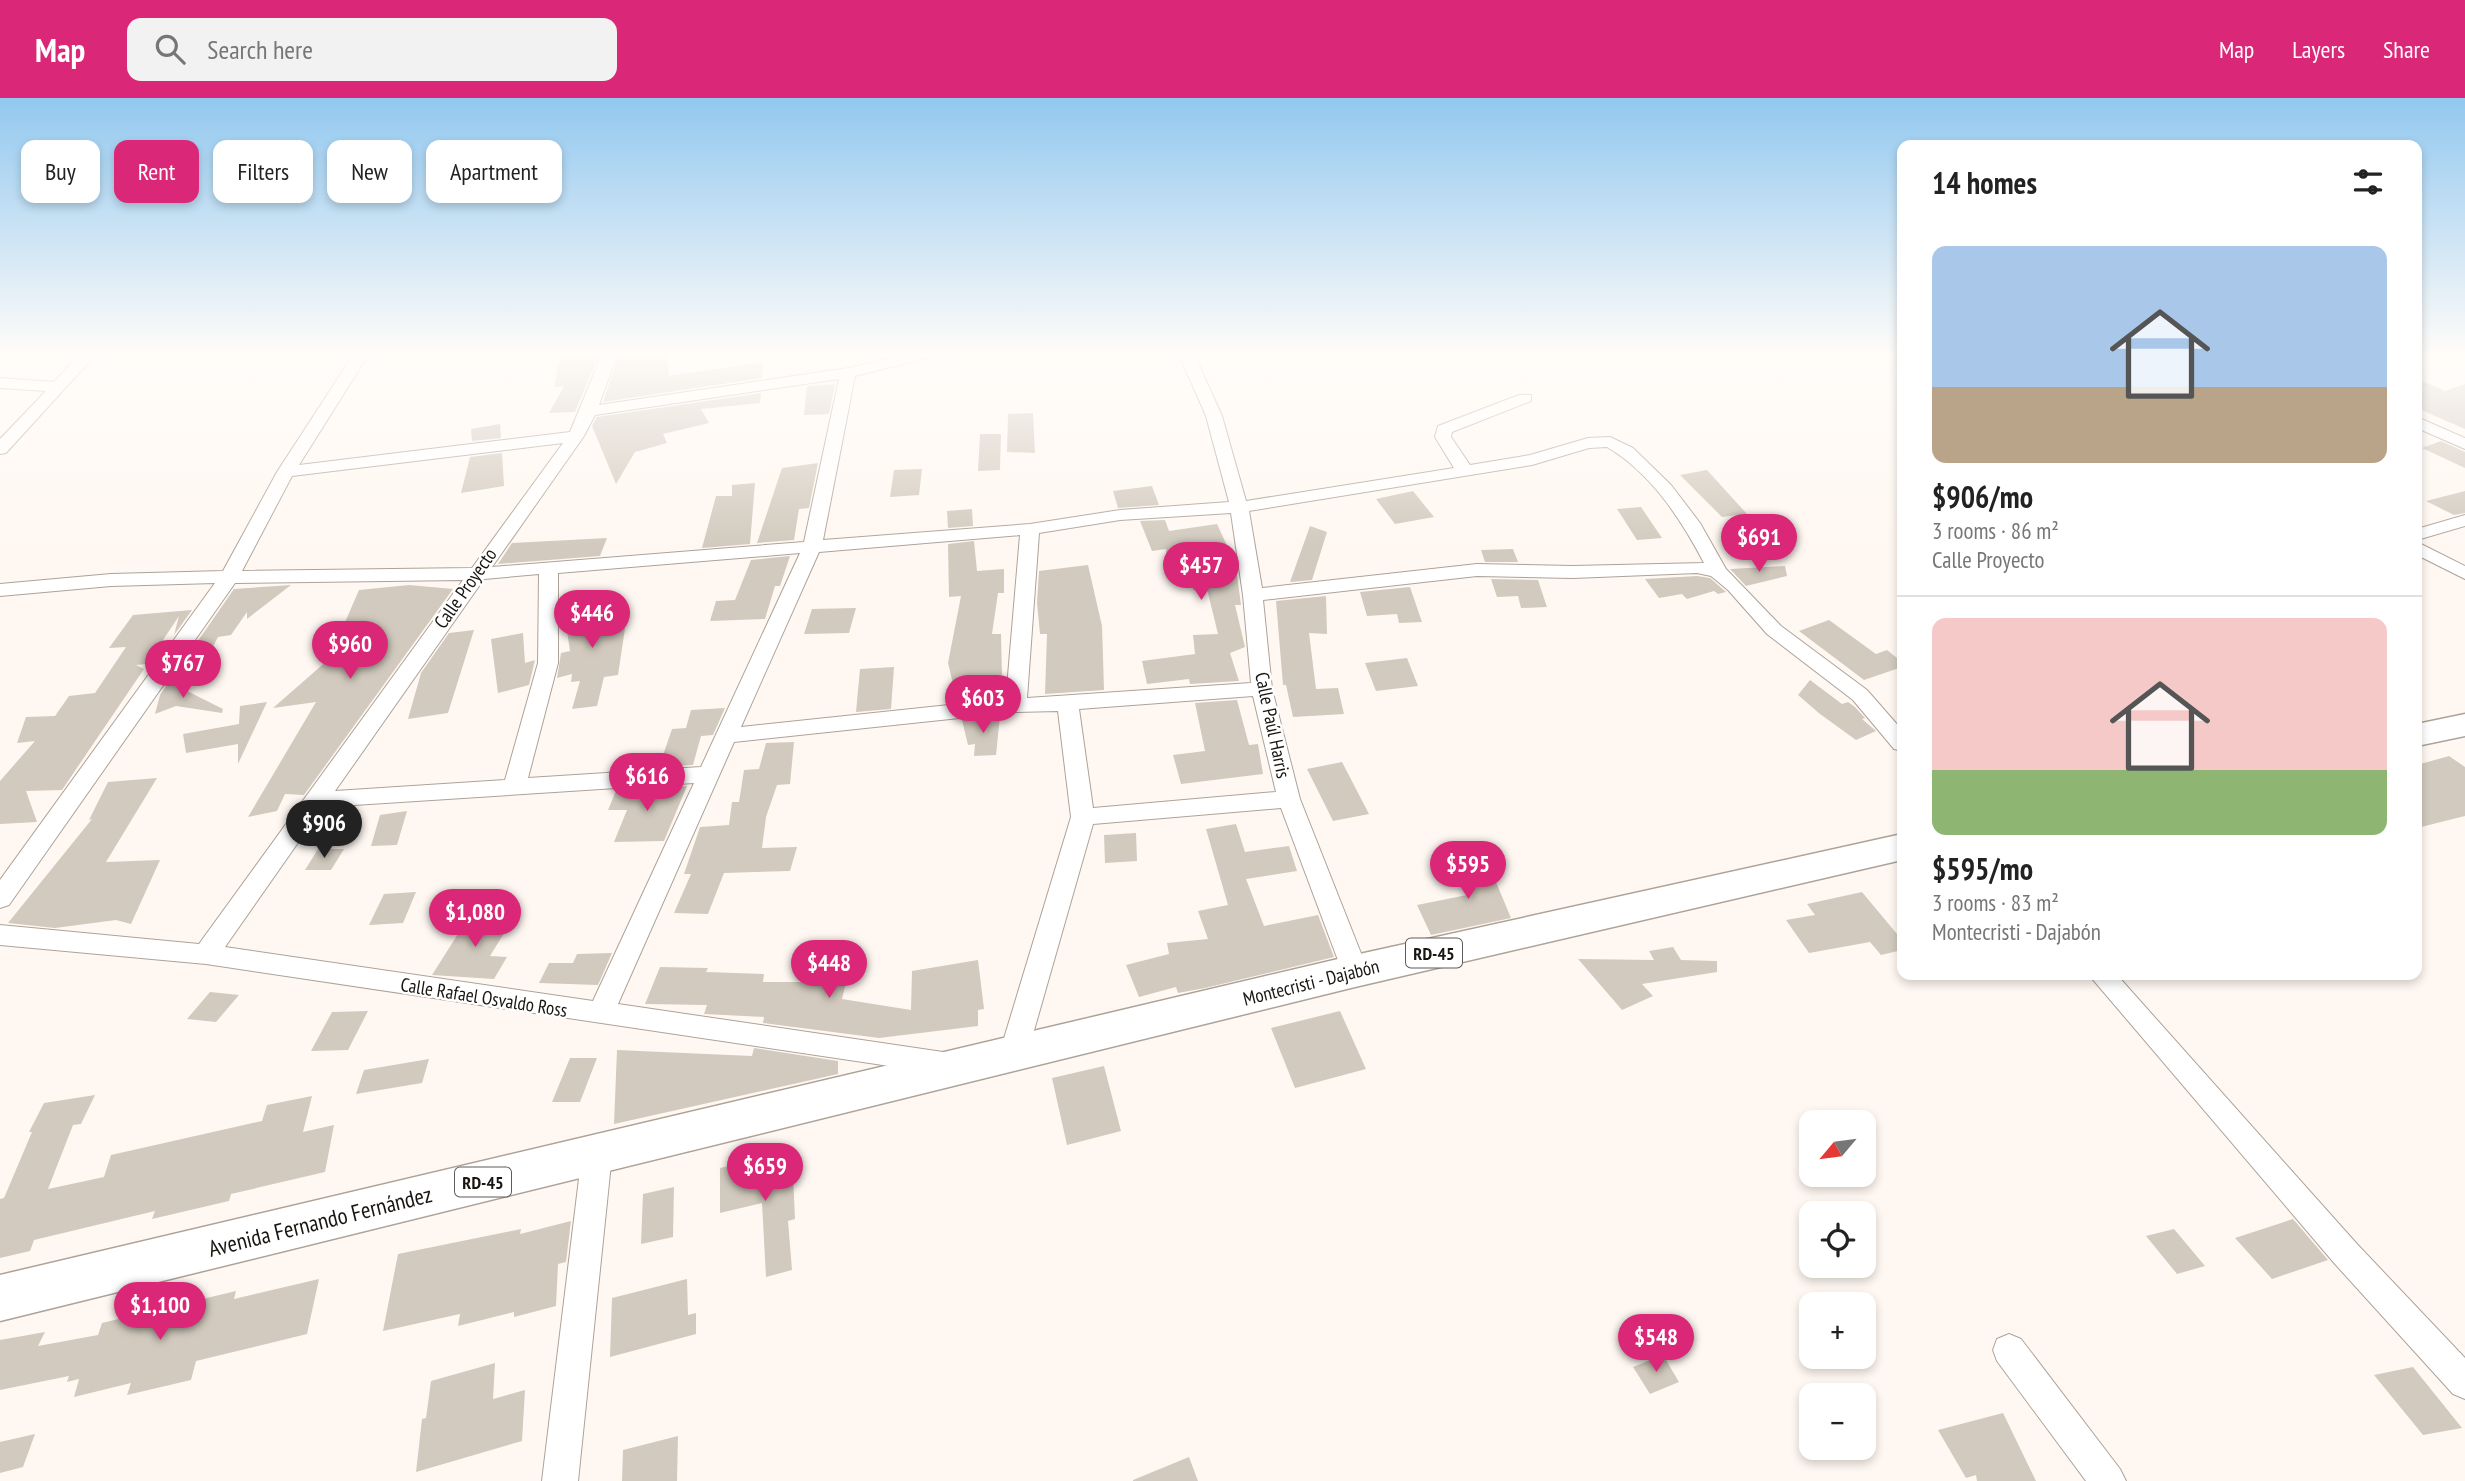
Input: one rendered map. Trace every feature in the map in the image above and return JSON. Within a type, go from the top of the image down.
[{"type":"main road","points":[[2422,734],[2465,725]]},
{"type":"main road","name":"Montecristi - Dajabón","points":[[967,1067],[1355,971],[1897,848]]},
{"type":"main road","name":"Avenida Fernando Fernández","points":[[0,1298],[967,1067]]},
{"type":"street","points":[[0,449],[31,417]]},
{"type":"street","points":[[0,899],[229,577],[286,472],[322,417]]},
{"type":"street","name":"Calle Proyecto","points":[[206,954],[588,417]]},
{"type":"street","points":[[600,1014],[812,547],[839,417]]},
{"type":"street","name":"Calle Paúl Harris","points":[[1214,417],[1239,506],[1253,595],[1262,689],[1289,799],[1355,971]]},
{"type":"street","points":[[1465,471],[1443,437],[1444,429],[1477,417]]},
{"type":"street","points":[[2422,424],[2465,444]]},
{"type":"street","points":[[2422,437],[2438,432]]},
{"type":"street","points":[[286,472],[576,436]]},
{"type":"street","points":[[0,590],[110,580],[475,574],[1030,529],[1120,515],[1239,506],[1532,460],[1588,443],[1610,442],[1627,452],[1665,489],[1694,527],[1718,572],[1735,586],[1774,630],[1860,695],[1897,738]]},
{"type":"street","points":[[2422,533],[2465,520]]},
{"type":"street","points":[[1016,705],[1030,529]]},
{"type":"street","points":[[2422,551],[2465,573]]},
{"type":"street","points":[[1253,595],[1476,570],[1573,572],[1697,567],[1718,572]]},
{"type":"street","points":[[515,786],[548,663],[549,568]]},
{"type":"street","points":[[727,736],[1016,705],[1068,704],[1111,698],[1262,689]]},
{"type":"street","points":[[1013,1055],[1083,817],[1068,704]]},
{"type":"street","points":[[315,800],[709,774]]},
{"type":"street","points":[[1083,817],[1289,799]]},
{"type":"street","name":"Calle Rafael Osvaldo Ross","points":[[0,935],[206,954],[967,1067]]},
{"type":"street","points":[[2106,980],[2346,1254],[2465,1382]]},
{"type":"street","points":[[560,1481],[597,1154]]},
{"type":"street","points":[[2009,1350],[2108,1481]]},
{"type":"building","points":[[597,417],[705,417],[709,423],[663,434],[667,443],[635,452],[616,484],[592,426]]},
{"type":"building","points":[[1008,417],[1033,417],[1035,453],[1007,452]]},
{"type":"building","points":[[2437,417],[2465,417],[2465,429]]},
{"type":"building","points":[[500,424],[501,438],[472,441],[471,429]]},
{"type":"building","points":[[980,434],[1001,434],[1000,470],[978,471]]},
{"type":"building","points":[[2441,441],[2465,452],[2465,468],[2422,448]]},
{"type":"building","points":[[502,453],[504,486],[461,493],[470,457]]},
{"type":"building","points":[[818,463],[809,508],[799,509],[794,540],[757,543],[782,468]]},
{"type":"building","points":[[922,469],[919,495],[890,497],[894,470]]},
{"type":"building","points":[[1707,470],[1747,514],[1722,517],[1680,475]]},
{"type":"building","points":[[755,483],[750,544],[702,548],[716,496],[732,496],[732,485]]},
{"type":"building","points":[[1152,486],[1159,505],[1118,508],[1113,491]]},
{"type":"building","points":[[1413,491],[1434,517],[1395,524],[1376,499]]},
{"type":"building","points":[[2465,491],[2465,513],[2454,515],[2426,501]]},
{"type":"building","points":[[1641,507],[1662,538],[1637,540],[1617,509]]},
{"type":"building","points":[[972,509],[973,526],[948,528],[947,511]]},
{"type":"building","points":[[1165,520],[1169,531],[1217,524],[1230,552],[1234,552],[1241,605],[1235,605],[1245,647],[1230,653],[1239,681],[1190,684],[1189,679],[1147,684],[1142,661],[1195,654],[1193,635],[1218,634],[1207,589],[1193,590],[1193,575],[1168,576],[1166,549],[1152,551],[1140,521]]},
{"type":"building","points":[[1310,526],[1327,532],[1312,580],[1290,582]]},
{"type":"building","points":[[607,538],[600,556],[498,564],[512,543]]},
{"type":"building","points":[[974,541],[977,571],[1004,569],[1004,593],[998,593],[992,634],[1001,634],[1002,675],[998,676],[1000,697],[957,701],[948,663],[961,596],[949,597],[948,544]]},
{"type":"building","points":[[1513,549],[1518,562],[1485,562],[1481,550]]},
{"type":"building","points":[[790,556],[780,586],[775,586],[765,619],[710,621],[716,601],[735,600],[751,560]]},
{"type":"building","points":[[1088,565],[1102,626],[1104,690],[1045,694],[1047,634],[1040,634],[1037,603],[1039,571]]},
{"type":"building","points":[[1785,566],[1787,576],[1746,586],[1730,569]]},
{"type":"building","points":[[1697,576],[1710,578],[1726,592],[1718,594],[1714,591],[1687,599],[1682,594],[1659,598],[1645,579]]},
{"type":"building","points":[[1491,579],[1538,580],[1547,607],[1521,608],[1518,596],[1497,597]]},
{"type":"building","points":[[291,585],[247,619],[247,612],[231,635],[218,637],[209,654],[186,658],[234,589]]},
{"type":"building","points":[[409,585],[453,589],[304,795],[285,794],[277,811],[248,817],[316,702],[273,708],[329,659],[359,590]]},
{"type":"building","points":[[1410,587],[1422,622],[1399,623],[1397,614],[1367,616],[1360,592]]},
{"type":"building","points":[[1326,596],[1327,634],[1309,633],[1316,689],[1338,688],[1344,714],[1293,717],[1286,685],[1283,685],[1276,601]]},
{"type":"building","points":[[607,601],[611,618],[627,615],[618,675],[604,677],[597,706],[572,709],[580,681],[571,682],[572,674],[557,678],[561,653],[570,651],[564,611]]},
{"type":"building","points":[[856,608],[849,633],[804,634],[812,609]]},
{"type":"building","points":[[192,610],[174,635],[179,616],[147,664],[136,665],[144,669],[62,790],[26,791],[37,822],[0,824],[0,781],[35,741],[17,743],[26,717],[55,716],[69,696],[95,693],[126,647],[109,648],[133,615]]},
{"type":"building","points":[[1829,620],[1876,654],[1887,650],[1897,658],[1897,669],[1864,680],[1799,631]]},
{"type":"building","points":[[474,630],[448,713],[408,719],[421,673],[449,633]]},
{"type":"building","points":[[523,633],[525,663],[535,660],[529,685],[498,693],[491,639]]},
{"type":"building","points":[[1407,658],[1418,686],[1376,691],[1365,663]]},
{"type":"building","points":[[894,667],[891,709],[856,712],[860,669]]},
{"type":"building","points":[[1810,680],[1842,704],[1848,702],[1855,707],[1865,718],[1862,719],[1876,731],[1856,740],[1820,714],[1798,695]]},
{"type":"building","points":[[169,682],[223,709],[222,713],[176,706],[155,714],[160,695]]},
{"type":"building","points":[[1237,700],[1249,745],[1258,744],[1263,774],[1181,784],[1173,755],[1205,751],[1195,703]]},
{"type":"building","points":[[267,702],[238,764],[238,744],[186,753],[183,734],[239,724],[240,706]]},
{"type":"building","points":[[725,708],[713,735],[701,736],[693,765],[659,767],[672,729],[686,728],[691,710]]},
{"type":"building","points":[[1000,716],[996,755],[974,756],[975,744],[968,745],[962,720]]},
{"type":"building","points":[[794,742],[790,784],[777,785],[766,817],[762,848],[797,847],[790,871],[724,873],[708,914],[674,913],[691,874],[684,874],[700,827],[729,825],[732,802],[739,802],[744,770],[759,769],[766,743]]},
{"type":"building","points":[[2449,756],[2465,767],[2465,816],[2422,827],[2422,764]]},
{"type":"building","points":[[1342,762],[1369,814],[1333,821],[1307,769]]},
{"type":"building","points":[[157,778],[106,862],[160,860],[131,924],[116,920],[55,928],[8,923],[92,819],[89,820],[108,782]]},
{"type":"building","points":[[687,786],[664,841],[614,842],[627,810],[608,810],[616,791]]},
{"type":"building","points":[[407,811],[397,845],[371,846],[380,815]]},
{"type":"building","points":[[1236,824],[1245,852],[1289,846],[1297,871],[1246,879],[1264,926],[1318,915],[1334,957],[1205,988],[1178,993],[1176,987],[1139,997],[1126,965],[1169,954],[1167,943],[1208,939],[1198,911],[1228,905],[1206,829]]},
{"type":"building","points":[[1136,833],[1137,861],[1105,863],[1104,835]]},
{"type":"building","points":[[318,849],[344,849],[331,870],[305,870]]},
{"type":"building","points":[[1486,858],[1511,918],[1431,935],[1417,905],[1467,895],[1453,862]]},
{"type":"building","points":[[416,892],[403,923],[369,925],[384,894]]},
{"type":"building","points":[[1862,892],[1897,934],[1897,951],[1881,955],[1870,942],[1809,953],[1786,920],[1815,915],[1807,904]]},
{"type":"building","points":[[470,915],[514,917],[490,956],[507,957],[494,979],[432,975]]},
{"type":"building","points":[[1673,947],[1681,960],[1717,961],[1717,972],[1642,984],[1653,996],[1622,1010],[1578,959],[1654,960],[1649,951]]},
{"type":"building","points":[[612,953],[598,985],[539,983],[549,963],[573,963],[577,954]]},
{"type":"building","points":[[978,960],[984,1009],[978,1010],[978,1026],[879,1038],[763,1023],[764,1017],[704,1014],[707,1005],[645,1004],[660,967],[708,968],[706,972],[764,974],[763,982],[816,982],[820,968],[848,974],[842,999],[911,1010],[912,971]]},
{"type":"building","points":[[210,992],[239,995],[216,1022],[187,1019]]},
{"type":"building","points":[[368,1011],[348,1050],[311,1051],[332,1012]]},
{"type":"building","points":[[1340,1011],[1366,1069],[1295,1088],[1271,1028]]},
{"type":"building","points":[[754,1048],[838,1061],[838,1074],[614,1124],[617,1050],[752,1056]]},
{"type":"building","points":[[570,1058],[597,1058],[580,1102],[552,1102]]},
{"type":"building","points":[[429,1059],[422,1083],[356,1094],[364,1070]]},
{"type":"building","points":[[1104,1066],[1121,1131],[1067,1145],[1052,1078]]},
{"type":"building","points":[[95,1095],[81,1124],[73,1125],[48,1189],[104,1177],[111,1155],[262,1121],[267,1105],[312,1096],[303,1132],[334,1125],[325,1172],[231,1194],[229,1201],[152,1219],[155,1211],[34,1240],[30,1251],[0,1258],[0,1199],[4,1198],[32,1132],[29,1132],[44,1103]]},
{"type":"building","points":[[792,1152],[795,1219],[788,1221],[792,1270],[766,1277],[762,1203],[720,1213],[720,1168]]},
{"type":"building","points":[[674,1187],[673,1237],[641,1244],[643,1194]]},
{"type":"building","points":[[2293,1219],[2328,1260],[2272,1279],[2235,1238]]},
{"type":"building","points":[[571,1221],[566,1262],[558,1264],[556,1306],[514,1317],[514,1312],[458,1326],[460,1314],[383,1331],[398,1254],[521,1229],[520,1234]]},
{"type":"building","points":[[2174,1229],[2205,1266],[2177,1274],[2146,1236]]},
{"type":"building","points":[[319,1279],[307,1334],[196,1361],[191,1380],[127,1395],[131,1383],[74,1397],[79,1379],[67,1382],[69,1376],[0,1390],[0,1340],[45,1332],[38,1346],[98,1335],[102,1323],[236,1291],[234,1299]]},
{"type":"building","points":[[687,1279],[688,1315],[696,1313],[696,1334],[610,1357],[612,1298]]},
{"type":"building","points":[[1663,1355],[1679,1382],[1650,1394],[1633,1367]]},
{"type":"building","points":[[495,1363],[493,1399],[525,1390],[522,1441],[416,1472],[422,1419],[426,1418],[431,1381]]},
{"type":"building","points":[[2413,1367],[2462,1428],[2423,1435],[2374,1375]]},
{"type":"building","points":[[2003,1413],[2036,1481],[1977,1481],[1976,1475],[1966,1478],[1938,1430]]},
{"type":"building","points":[[35,1434],[23,1467],[0,1473],[0,1442]]},
{"type":"building","points":[[678,1436],[677,1481],[622,1481],[623,1450]]},
{"type":"building","points":[[1189,1457],[1198,1481],[1133,1481],[1133,1480]]}]
